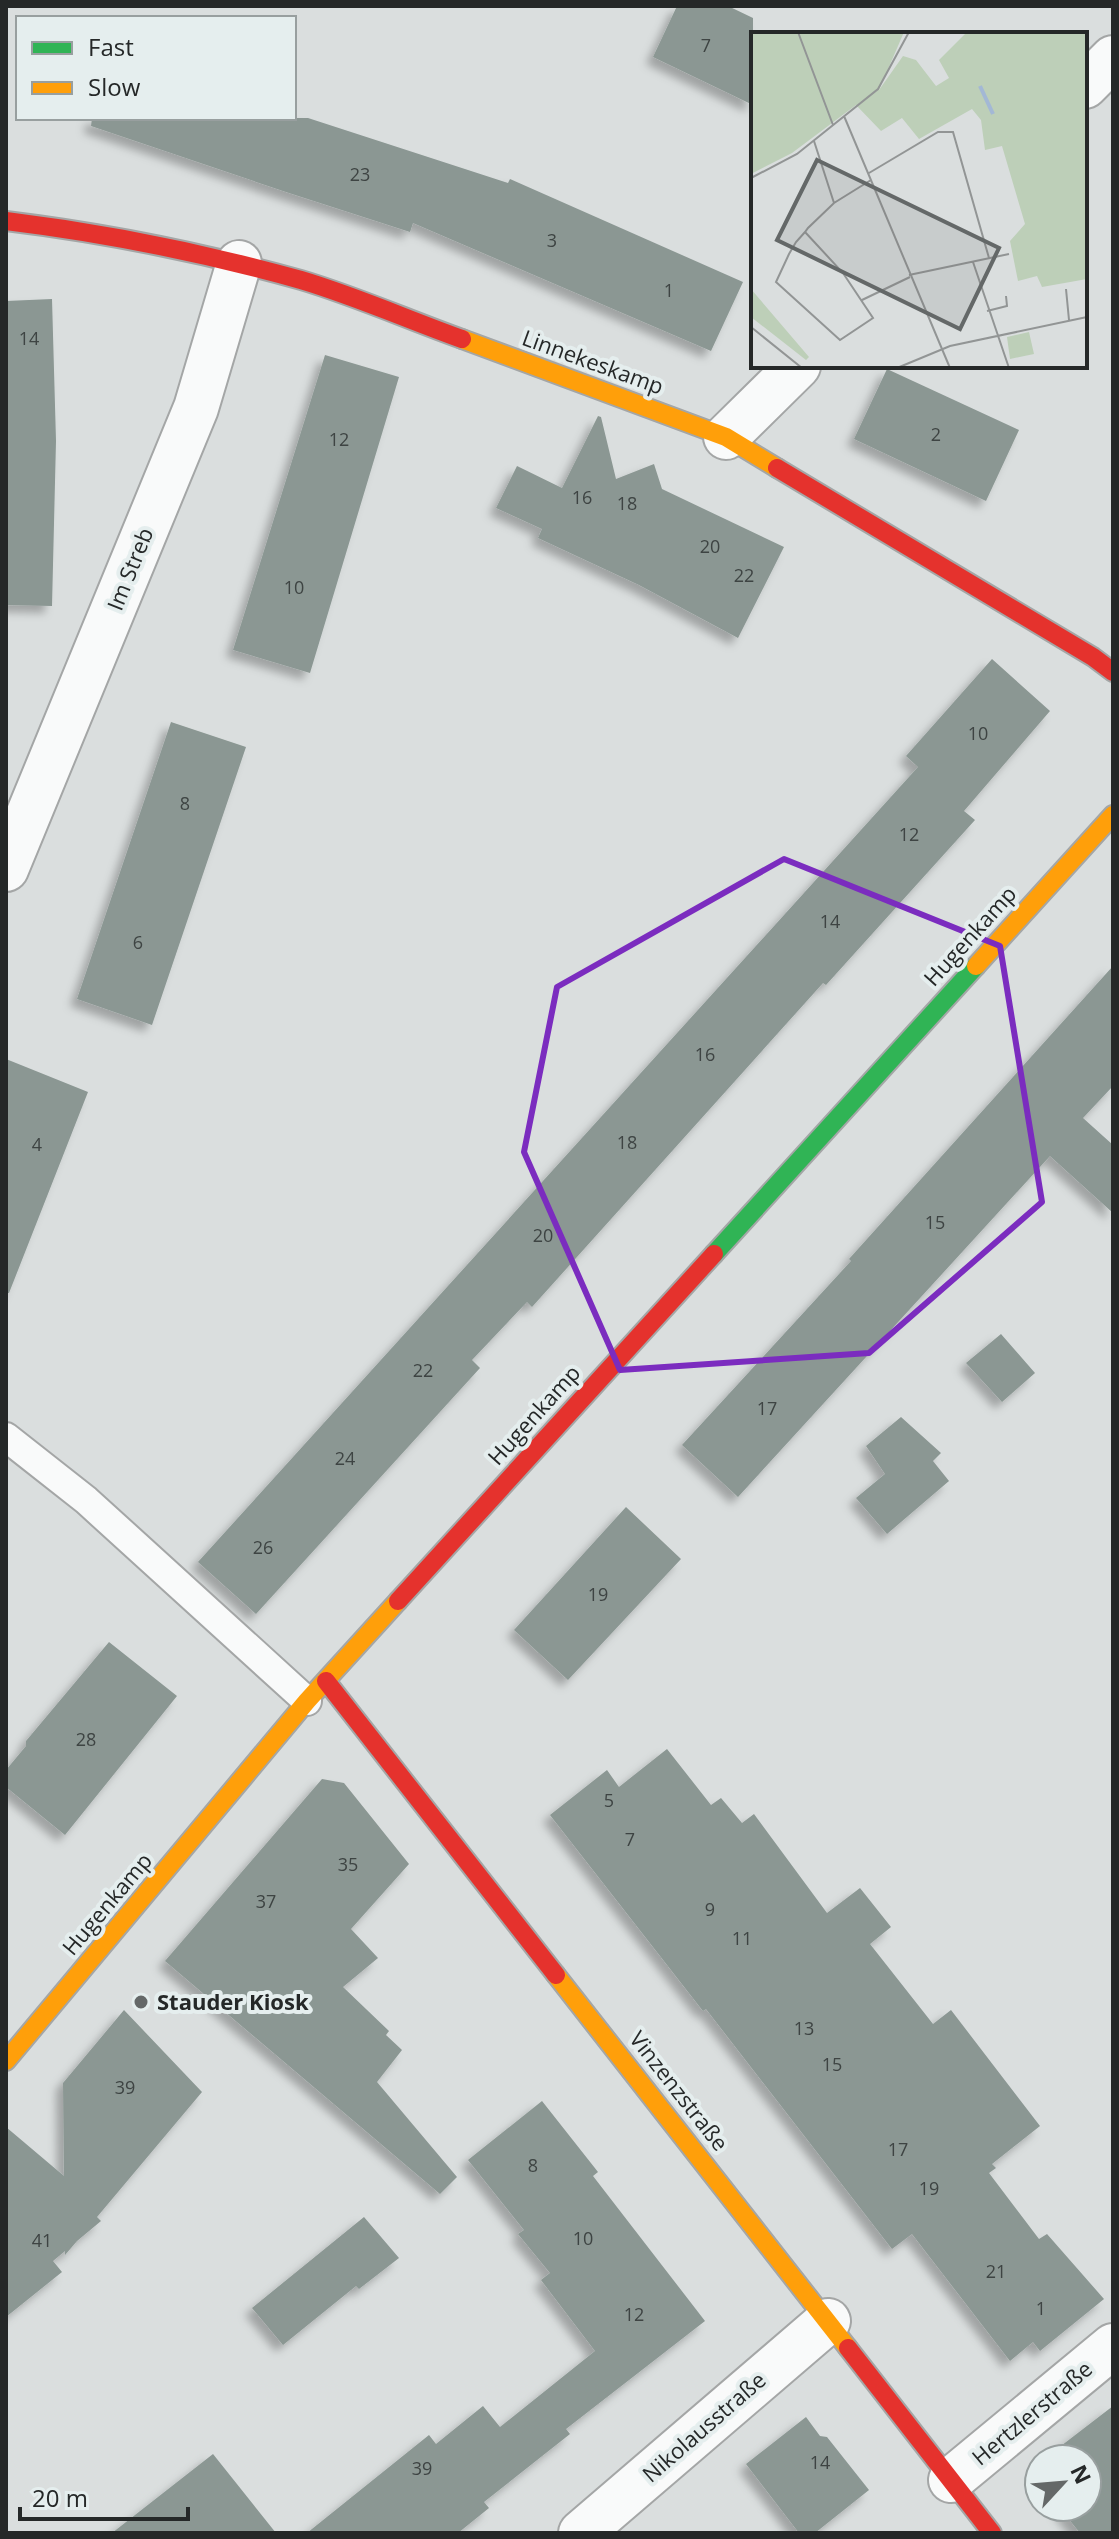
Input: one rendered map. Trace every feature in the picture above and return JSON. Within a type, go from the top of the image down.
[{"type":"street","points":[[1087,84],[1113,58]]},
{"type":"street","name":"Linnekeskamp","points":[[6,221],[75,229],[239,263],[304,281],[726,437],[1093,657],[1113,672]]},
{"type":"street","name":"Im Streb","points":[[6,869],[196,408],[239,263]]},
{"type":"street","points":[[726,437],[796,368]]},
{"type":"street","name":"Hugenkamp","points":[[6,2061],[316,1691],[1113,815]]},
{"type":"street","name":"Vinzenzstraße","points":[[316,1691],[828,2321],[992,2533]]},
{"type":"street","name":"Nikolausstraße","points":[[581,2533],[828,2321]]},
{"type":"street","name":"Hertzlerstraße","points":[[951,2480],[1113,2346]]},
{"type":"lane","points":[[6,1437],[316,1691]]},
{"type":"highlighted area","points":[[784,859],[1000,946],[1042,1202],[869,1353],[620,1370],[524,1152],[557,987]]},
{"type":"building","points":[[677,6],[728,6],[753,18],[751,104],[653,57]]},
{"type":"building","points":[[308,118],[508,183],[510,179],[743,282],[711,351],[413,223],[410,232],[91,126],[92,120]]},
{"type":"building","points":[[52,299],[56,441],[52,606],[6,605],[6,301]]},
{"type":"building","points":[[325,355],[399,377],[310,673],[233,650]]},
{"type":"building","points":[[887,369],[1019,430],[986,501],[854,439]]},
{"type":"building","points":[[598,416],[601,417],[616,479],[654,464],[662,489],[784,547],[738,638],[639,585],[538,538],[542,529],[496,508],[517,466],[562,488]]},
{"type":"building","points":[[992,659],[1050,711],[964,811],[975,820],[826,985],[823,983],[532,1307],[527,1302],[472,1360],[480,1368],[256,1614],[198,1562],[918,767],[906,756]]},
{"type":"building","points":[[171,722],[246,747],[152,1025],[77,999]]},
{"type":"building","points":[[1113,966],[1113,1086],[1083,1118],[1113,1145],[1113,1213],[1050,1156],[738,1497],[682,1445],[851,1261],[849,1259]]},
{"type":"building","points":[[6,1059],[88,1092],[9,1293],[6,1293]]},
{"type":"building","points":[[1001,1334],[1035,1373],[1002,1402],[966,1363]]},
{"type":"building","points":[[901,1417],[941,1453],[933,1461],[949,1481],[887,1534],[856,1498],[885,1474],[866,1446]]},
{"type":"building","points":[[626,1507],[681,1559],[568,1680],[514,1630]]},
{"type":"building","points":[[109,1642],[177,1696],[65,1835],[6,1787],[6,1770],[26,1746],[26,1741]]},
{"type":"building","points":[[667,1749],[711,1805],[721,1798],[742,1823],[754,1814],[827,1913],[860,1888],[891,1927],[870,1944],[933,2024],[951,2010],[1040,2126],[992,2164],[996,2168],[989,2173],[1039,2239],[1047,2234],[1104,2299],[1040,2351],[1033,2342],[1010,2361],[912,2234],[892,2249],[706,2009],[703,2011],[550,1815],[607,1770],[619,1787]]},
{"type":"building","points":[[322,1779],[344,1783],[409,1864],[351,1929],[378,1958],[343,1987],[389,2031],[386,2035],[402,2050],[377,2082],[457,2177],[440,2194],[165,1961]]},
{"type":"building","points":[[124,2010],[202,2092],[97,2217],[101,2221],[65,2255],[65,2251],[53,2261],[62,2272],[6,2317],[6,2127],[64,2176],[63,2083]]},
{"type":"building","points":[[542,2101],[598,2172],[593,2176],[705,2321],[566,2429],[570,2434],[484,2502],[489,2508],[458,2533],[307,2533],[429,2435],[436,2444],[483,2406],[500,2427],[595,2351],[541,2280],[550,2273],[518,2234],[524,2230],[468,2160]]},
{"type":"building","points":[[364,2217],[399,2258],[359,2289],[356,2286],[283,2345],[252,2308]]},
{"type":"building","points":[[1113,2406],[1113,2533],[1080,2533],[1072,2523],[1103,2523],[1103,2443],[1065,2443]]},
{"type":"building","points":[[806,2417],[820,2436],[827,2437],[869,2490],[815,2533],[799,2533],[746,2464]]},
{"type":"building","points":[[213,2454],[276,2533],[112,2533]]},
{"type":"traffic: fast","points":[[714,1254],[976,966]]},
{"type":"traffic: slow","points":[[462,339],[726,437],[777,468]]},
{"type":"traffic: slow","points":[[976,966],[1113,815]]},
{"type":"traffic: slow","points":[[6,2061],[307,1701],[398,1601]]},
{"type":"traffic: slow","points":[[556,1975],[848,2348]]},
{"type":"traffic: jam","points":[[6,221],[117,238],[265,270],[341,293],[462,339]]},
{"type":"traffic: jam","points":[[777,468],[1093,657],[1113,672]]},
{"type":"traffic: jam","points":[[398,1601],[714,1254]]},
{"type":"traffic: jam","points":[[326,1681],[556,1975]]},
{"type":"traffic: jam","points":[[848,2348],[992,2533]]},
{"type":"place","name":"Stauder Kiosk","points":[[141,2002]]}]
